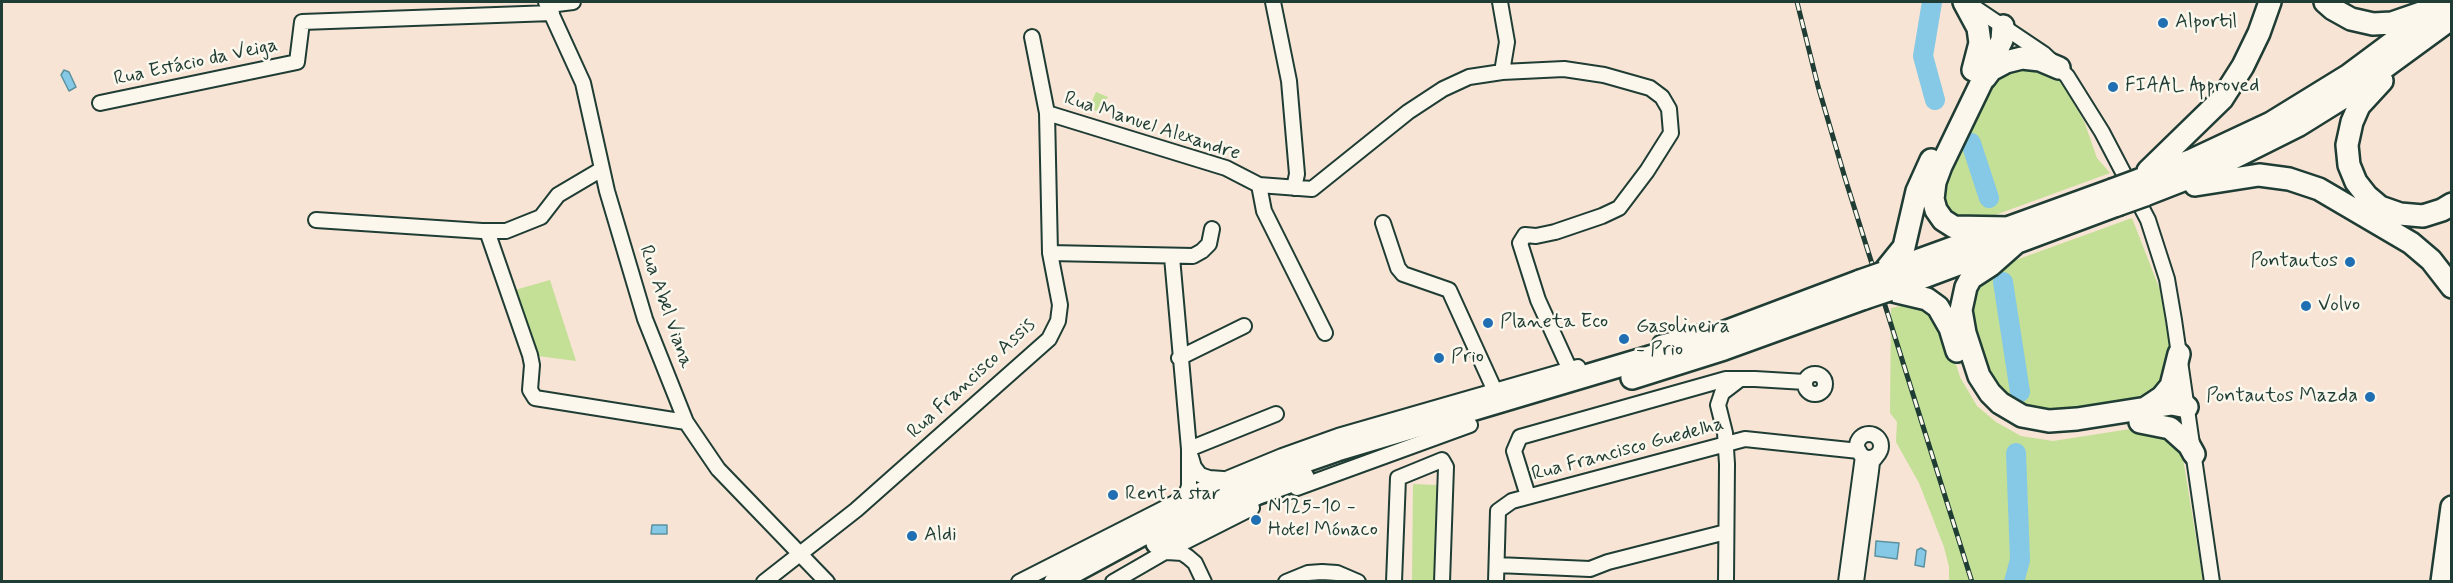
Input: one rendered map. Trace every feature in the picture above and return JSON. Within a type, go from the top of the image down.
[{"type":"main road","points":[[1886,282],[1904,247],[1917,191],[1977,77],[1980,43],[1975,21],[1965,2]]},
{"type":"main road","points":[[2145,189],[2222,99],[2243,66],[2259,33],[2270,2]]},
{"type":"main road","points":[[2325,2],[2332,9],[2351,19],[2373,24],[2392,23],[2446,9]]},
{"type":"main road","points":[[2145,189],[2192,160],[2271,123],[2349,75],[2446,9]]},
{"type":"main road","points":[[2446,9],[2418,44],[2359,106],[2347,145],[2349,165],[2356,182],[2380,207],[2400,214],[2423,216],[2442,210],[2451,204]]},
{"type":"main road","points":[[2003,26],[1993,34],[1935,182],[1933,199],[1936,210],[1943,220],[1954,227],[2013,235]]},
{"type":"main road","points":[[1056,582],[1184,512],[1268,474],[1337,450],[1693,344],[1767,318],[1862,290],[2115,197],[2209,170],[2299,125],[2344,97],[2418,44]]},
{"type":"main road","points":[[1977,77],[2006,62],[2022,58],[2040,60],[2059,68]]},
{"type":"main road","points":[[2145,189],[2259,175],[2289,179],[2319,189],[2411,243],[2431,260],[2451,287]]},
{"type":"main road","points":[[2013,235],[1991,265],[1971,278],[1962,304],[1965,333],[1979,376],[1990,393],[2010,410],[2035,420],[2077,420],[2181,413],[2187,407]]},
{"type":"main road","points":[[1886,282],[1927,299],[1938,307],[1950,328],[1970,387],[1988,409],[2012,425],[2042,432],[2058,432],[2139,416],[2171,386],[2179,354]]},
{"type":"main road","points":[[1085,582],[1163,539],[1256,495],[1382,450],[1694,359],[1862,290]]},
{"type":"main road","points":[[2139,416],[2170,428],[2194,454]]},
{"type":"main road","points":[[2443,582],[2451,507]]},
{"type":"main road","points":[[2443,582],[2451,552]]},
{"type":"street","points":[[549,6],[573,2]]},
{"type":"street","points":[[1273,2],[1289,81],[1297,174],[1294,188]]},
{"type":"street","points":[[1500,2],[1507,42],[1502,72]]},
{"type":"street","points":[[1965,2],[2044,54],[2067,76],[2097,123],[2148,220],[2167,279],[2212,582]]},
{"type":"street","name":"Rua Estácio da Veiga","points":[[100,103],[297,62],[302,22],[549,6]]},
{"type":"street","name":"Rua Abel Viana","points":[[549,6],[583,83],[602,169],[645,319],[686,422],[718,469],[826,582]]},
{"type":"street","name":"Rua Francisco Assis","points":[[764,582],[864,503],[1049,339],[1058,321],[1060,305],[1050,253],[1047,113],[1041,72],[1032,36]]},
{"type":"street","points":[[1325,333],[1264,211],[1259,185],[1312,189],[1408,112],[1443,88],[1469,76],[1564,69],[1605,75],[1650,88],[1662,97],[1669,109],[1671,133],[1647,171],[1619,208],[1555,232],[1536,236],[1525,235],[1520,243],[1538,300],[1570,370]]},
{"type":"street","name":"Rua Manuel Alexandre","points":[[1047,113],[1226,168],[1259,185]]},
{"type":"street","points":[[316,220],[506,231],[541,217],[558,195],[602,169]]},
{"type":"street","points":[[1383,223],[1398,268],[1403,274],[1449,290],[1494,391]]},
{"type":"street","points":[[1050,253],[1192,256],[1209,244],[1212,229]]},
{"type":"street","points":[[487,231],[530,355],[532,365],[530,390],[535,398],[686,422]]},
{"type":"street","points":[[1172,256],[1179,358],[1189,449],[1189,486],[1185,498]]},
{"type":"street","points":[[1019,582],[1185,498],[1227,479],[1338,436],[1691,334],[1767,318]]},
{"type":"street","points":[[1179,358],[1244,326]]},
{"type":"street","points":[[1528,496],[1514,451],[1520,437],[1726,380],[1755,378],[1804,382]]},
{"type":"street","points":[[1726,582],[1725,443],[1718,405],[1722,393],[1740,380]]},
{"type":"street","points":[[1696,389],[1708,393],[1718,405]]},
{"type":"street","points":[[1189,449],[1276,414]]},
{"type":"street","points":[[1113,582],[1165,552],[1272,497],[1470,425]]},
{"type":"street","points":[[1846,582],[1861,449],[1870,435],[1877,437],[1881,447],[1872,462],[1856,582]]},
{"type":"street","name":"Rua Francisco Guedelha","points":[[1496,582],[1498,511],[1512,501],[1745,439],[1861,449]]},
{"type":"street","points":[[1189,449],[1194,467],[1200,475],[1227,479]]},
{"type":"street","points":[[1861,449],[1873,458],[1879,453]]},
{"type":"street","points":[[1394,582],[1398,478],[1442,460],[1446,467],[1442,582]]},
{"type":"street","points":[[1497,565],[1590,575],[1608,562],[1726,532]]},
{"type":"street","points":[[1201,577],[1194,556],[1196,541],[1202,533]]},
{"type":"street","points":[[1165,552],[1182,552],[1195,564],[1201,577]]},
{"type":"street","points":[[1286,582],[1308,573],[1322,572],[1337,573],[1358,582]]},
{"type":"green space","points":[[2021,64],[2046,68],[2061,81],[2084,121],[2097,158],[2110,173],[1976,222],[1961,222],[1943,207],[1943,185],[1987,83]]},
{"type":"green space","points":[[1096,92],[1108,97],[1101,111],[1088,110]]},
{"type":"green space","points":[[2132,218],[2160,290],[2169,341],[2166,375],[2158,389],[2146,400],[2100,409],[2035,413],[2001,391],[1989,376],[1969,315],[1973,289],[1991,269]]},
{"type":"green space","points":[[550,280],[576,361],[530,355],[508,292]]},
{"type":"green space","points":[[1918,307],[1932,314],[1947,336],[1960,377],[1977,406],[1996,422],[2021,436],[2053,441],[2143,427],[2172,438],[2182,452],[2203,581],[1949,581],[1949,567],[1944,547],[1919,483],[1896,442],[1897,422],[1890,413],[1891,308]]},
{"type":"green space","points":[[1413,484],[1437,485],[1435,581],[1412,582]]},
{"type":"water","points":[[64,70],[69,72],[76,87],[69,91],[61,75]]},
{"type":"water","points":[[652,525],[667,525],[667,534],[651,534]]},
{"type":"water","points":[[1876,541],[1899,543],[1897,559],[1875,556]]},
{"type":"water","points":[[1921,548],[1926,551],[1924,567],[1915,565],[1917,550]]},
{"type":"waterway","points":[[1932,2],[1923,56],[1935,100]]},
{"type":"waterway","points":[[1971,143],[1989,198]]},
{"type":"waterway","points":[[2003,282],[2020,392]]},
{"type":"waterway","points":[[2014,582],[2020,560],[2016,453]]},
{"type":"railway","points":[[1797,2],[1818,86],[1845,178],[1972,582]]},
{"type":"place","name":"Alportil","points":[[2163,23]]},
{"type":"place","name":"FIAAL Approved","points":[[2113,87]]},
{"type":"place","name":"Pontautos","points":[[2350,262]]},
{"type":"place","name":"Volvo","points":[[2306,306]]},
{"type":"place","name":"Planeta Eco","points":[[1488,323]]},
{"type":"place","name":"Gasolineira - Prio","points":[[1624,339]]},
{"type":"place","name":"Prio","points":[[1439,358]]},
{"type":"place","name":"Pontautos Mazda","points":[[2370,397]]},
{"type":"place","name":"Rent a star","points":[[1113,495]]},
{"type":"place","name":"N125-10 - Hotel Mónaco","points":[[1256,520]]},
{"type":"place","name":"Aldi","points":[[912,536]]}]
